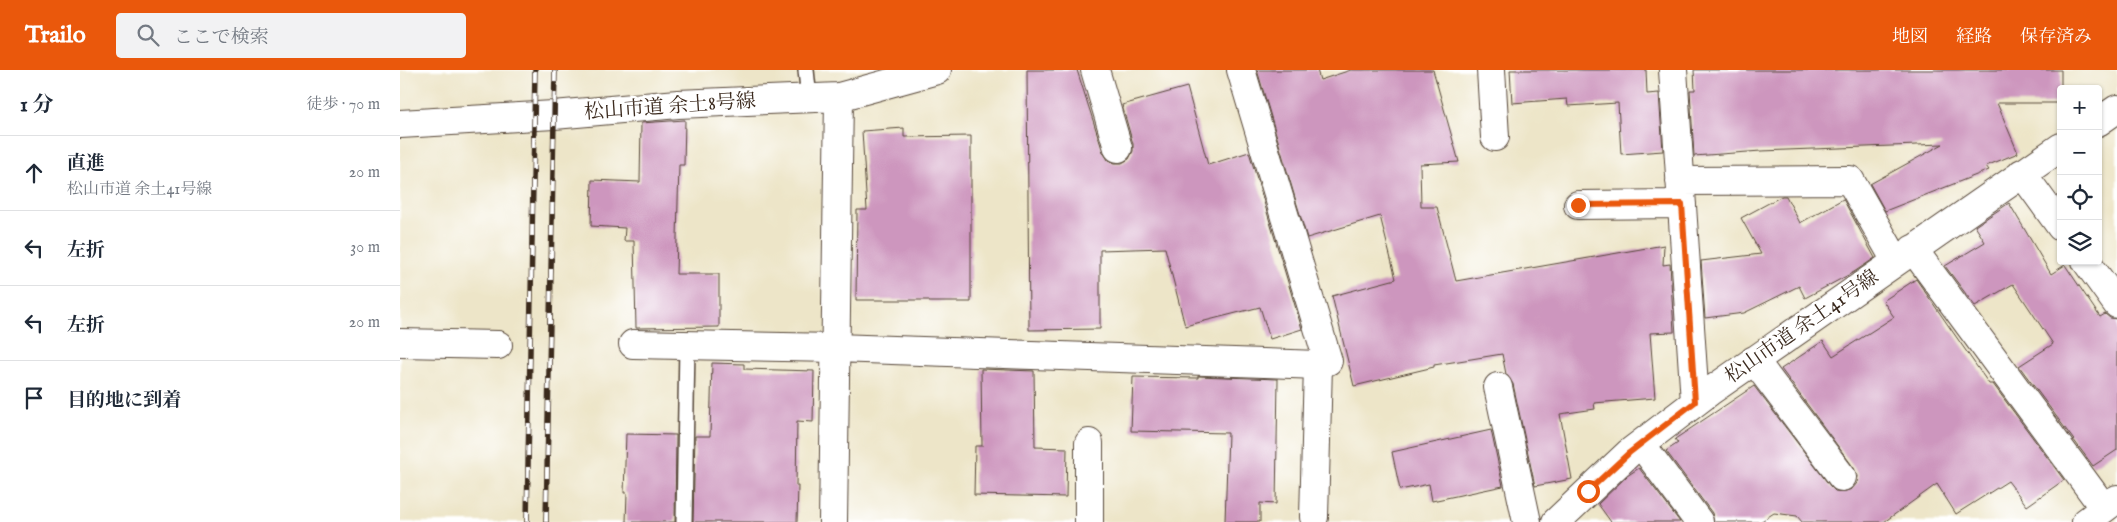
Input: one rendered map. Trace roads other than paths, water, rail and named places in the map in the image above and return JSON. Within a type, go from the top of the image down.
[{"type":"street","name":"松山市道 余土8号線","points":[[400,124],[554,115],[678,104],[839,97],[937,70]]},
{"type":"street","points":[[1095,70],[1118,148]]},
{"type":"street","points":[[632,344],[836,348],[1318,365],[1328,361],[1241,70]]},
{"type":"street","points":[[1491,70],[1495,137]]},
{"type":"street","points":[[1673,70],[1695,402]]},
{"type":"street","points":[[833,522],[839,97]]},
{"type":"street","points":[[2102,119],[2117,109]]},
{"type":"street","name":"松山市道 余土41号線","points":[[1556,522],[1641,444],[1695,402],[2057,150]]},
{"type":"street","points":[[2022,173],[2057,221]]},
{"type":"street","points":[[1578,205],[1681,192],[1850,180],[1904,255],[2102,510]]},
{"type":"street","points":[[2089,265],[2117,304]]},
{"type":"street","points":[[400,343],[498,345]]},
{"type":"street","points":[[1754,360],[1842,477]]},
{"type":"street","points":[[1314,517],[1318,365]]},
{"type":"street","points":[[1498,387],[1527,522]]},
{"type":"street","points":[[1089,443],[1089,522]]},
{"type":"street","points":[[1641,444],[1700,522]]},
{"type":"lane","points":[[806,70],[809,99]]},
{"type":"lane","points":[[684,522],[687,346]]},
{"type":"railway","points":[[527,522],[535,70]]},
{"type":"railway","points":[[546,522],[555,70]]}]
